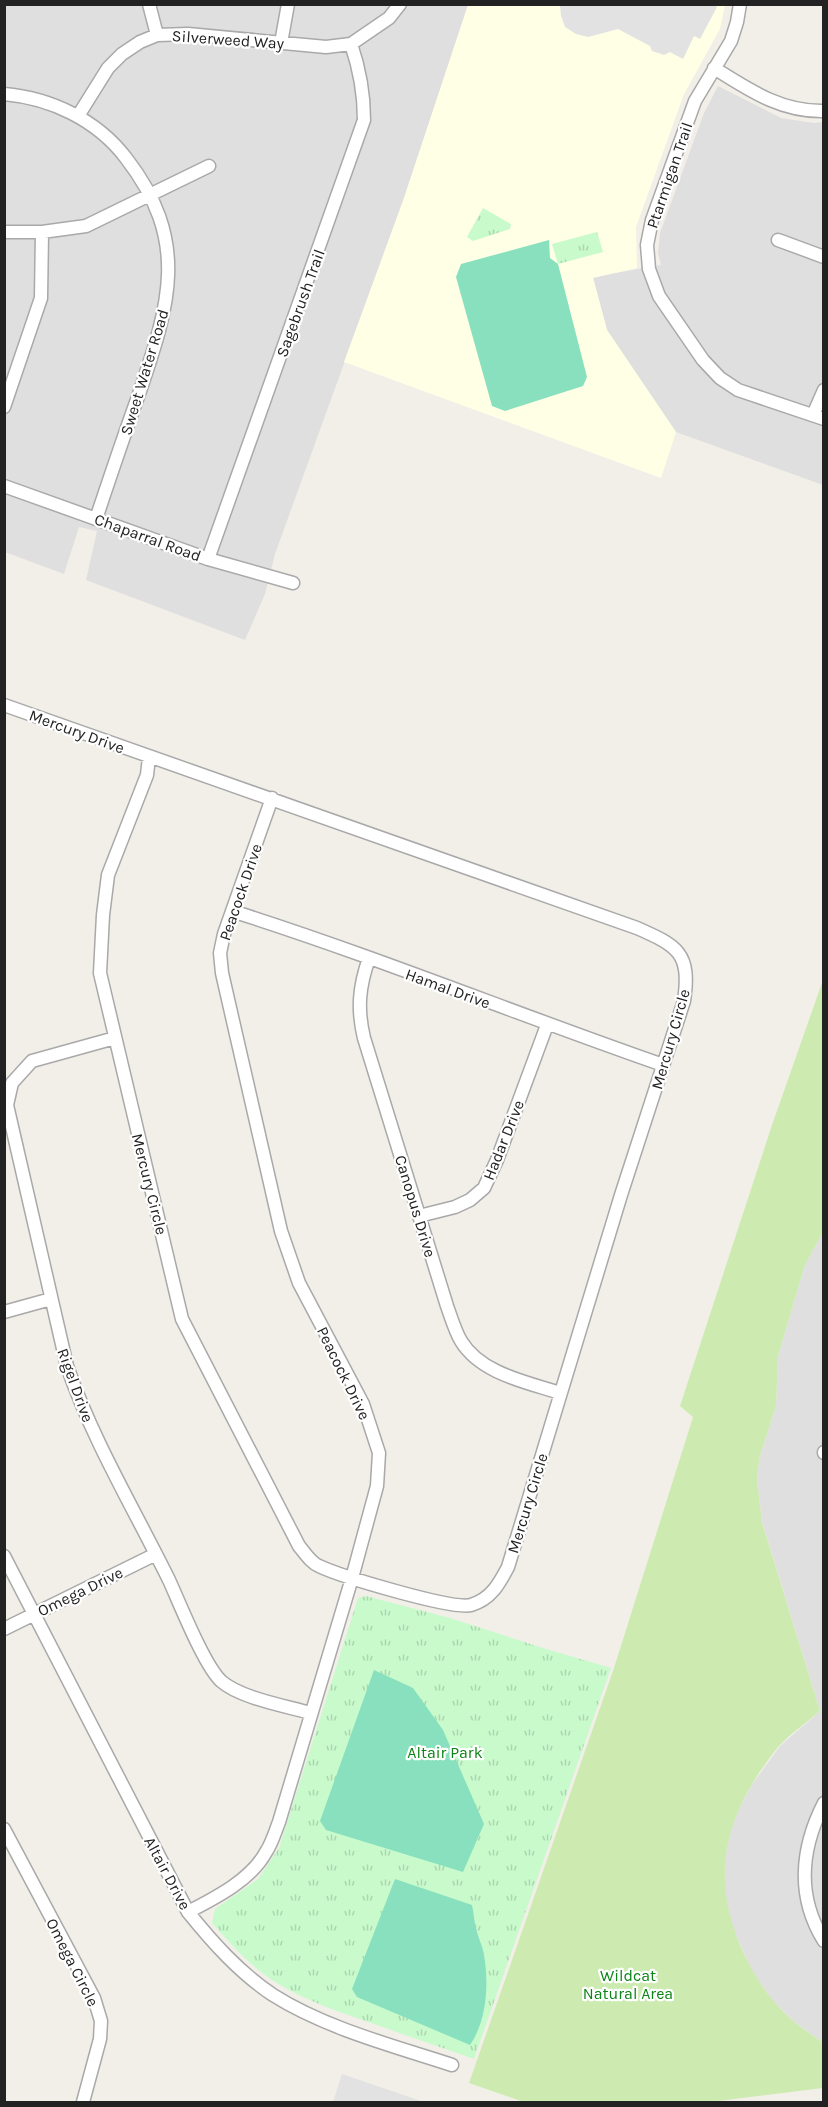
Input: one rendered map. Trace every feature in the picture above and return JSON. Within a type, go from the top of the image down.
[{"type":"street","points":[[149,4],[157,35]]},
{"type":"street","points":[[281,43],[288,4]]},
{"type":"street","name":"Silverweed Way","points":[[78,116],[108,68],[140,42],[157,35],[188,34],[326,47],[351,44],[389,18],[400,4]]},
{"type":"street","name":"Ptarmigan Trail","points":[[740,4],[731,41],[695,101],[652,220],[647,245],[649,269],[659,296],[703,360],[720,378],[738,390],[818,417]]},
{"type":"street","name":"Sagebrush Trail","points":[[208,559],[364,120],[361,73],[351,44]]},
{"type":"street","points":[[714,69],[762,97],[784,106],[824,111]]},
{"type":"street","name":"Sweet Water Road","points":[[4,94],[54,104],[104,133],[139,175],[151,195],[164,231],[169,270],[165,312],[96,519]]},
{"type":"street","points":[[4,231],[42,232],[86,226],[208,166]]},
{"type":"street","points":[[4,407],[41,298],[42,232]]},
{"type":"street","points":[[778,240],[824,257]]},
{"type":"street","points":[[818,417],[824,390]]},
{"type":"street","name":"Chaparral Road","points":[[4,486],[208,559],[293,583]]},
{"type":"street","name":"Mercury Drive","points":[[4,705],[149,757]]},
{"type":"street","name":"Mercury Circle","points":[[149,757],[272,798],[637,928],[670,943],[685,963],[687,982],[684,1001],[560,1393],[508,1567],[498,1587],[484,1599],[469,1606],[453,1605],[352,1578],[316,1565],[300,1546],[182,1319],[100,973],[108,875],[147,775],[149,757]]},
{"type":"street","name":"Peacock Drive","points":[[188,1912],[208,1902],[251,1873],[266,1852],[279,1822],[377,1486],[379,1454],[363,1404],[299,1283],[281,1231],[222,972],[220,953],[232,911],[272,798]]},
{"type":"street","name":"Hamal Drive","points":[[232,911],[314,937],[548,1025],[663,1065]]},
{"type":"street","name":"Canopus Drive","points":[[369,958],[361,979],[359,1017],[447,1306],[461,1341],[486,1366],[560,1393]]},
{"type":"street","name":"Hadar Drive","points":[[419,1216],[455,1208],[470,1200],[484,1188],[497,1160],[548,1025]]},
{"type":"street","name":"Rigel Drive","points":[[115,1038],[32,1061],[12,1083],[7,1105],[67,1366],[81,1406],[206,1658],[219,1679],[234,1690],[310,1713]]},
{"type":"street","points":[[4,1311],[51,1299]]},
{"type":"street","name":"Omega Drive","points":[[4,1629],[156,1554]]},
{"type":"street","name":"Altair Drive","points":[[4,1556],[188,1912],[213,1943],[237,1966],[274,1995],[342,2029],[452,2065]]},
{"type":"street","points":[[824,1803],[811,1830],[805,1854],[804,1878],[813,1919],[824,1941]]},
{"type":"street","name":"Omega Circle","points":[[4,1829],[94,1998],[100,2021],[100,2039],[83,2103]]},
{"type":"shaded area","points":[[713,4],[717,7],[700,39],[694,36],[683,59],[670,52],[664,55],[652,51],[650,46],[618,29],[588,37],[576,34],[565,27],[560,5]]},
{"type":"shaded area","points":[[5,5],[468,5],[404,198],[275,554],[265,594],[245,640],[86,580],[97,531],[79,527],[64,574],[5,552]]},
{"type":"shaded area","points":[[468,5],[725,5],[720,29],[684,94],[636,227],[637,268],[593,278],[607,330],[676,432],[661,478],[344,362],[404,198]]},
{"type":"shaded area","points":[[718,86],[781,118],[814,123],[823,122],[823,485],[676,432],[607,330],[593,277],[661,265],[658,253],[660,233],[704,113]]},
{"type":"shaded area","points":[[823,1232],[823,2043],[792,2020],[773,2001],[753,1973],[732,1926],[724,1891],[729,1835],[751,1786],[780,1746],[820,1711],[762,1521],[757,1480],[759,1459],[776,1406],[778,1356],[805,1265]]},
{"type":"shaded area","points":[[342,2074],[424,2102],[333,2102]]},
{"type":"green space","points":[[483,208],[511,224],[510,229],[473,241],[467,237]]},
{"type":"green space","points":[[597,232],[603,252],[558,264],[552,244]]},
{"type":"green space","points":[[549,240],[550,258],[558,264],[587,377],[583,386],[505,411],[492,406],[456,277],[461,264]]},
{"type":"green space","name":"Wildcat Natural Area","points":[[823,980],[823,1232],[805,1265],[778,1356],[776,1406],[759,1459],[757,1480],[762,1522],[820,1711],[778,1747],[746,1794],[728,1842],[725,1867],[726,1893],[731,1919],[751,1967],[768,1994],[782,2010],[823,2043],[823,2088],[710,2102],[524,2102],[469,2083],[614,1668],[693,1417],[680,1406],[772,1125]]},
{"type":"green space","name":"Altair Park","points":[[366,1596],[450,1618],[611,1668],[474,2059],[331,2009],[290,1991],[251,1963],[212,1923],[215,1909],[258,1879],[279,1848],[358,1598]]},
{"type":"green space","points":[[374,1670],[413,1688],[443,1730],[484,1824],[463,1872],[326,1830],[320,1821]]},
{"type":"green space","points":[[395,1879],[472,1905],[484,1955],[486,1990],[480,2024],[470,2045],[357,1997],[352,1989]]}]
